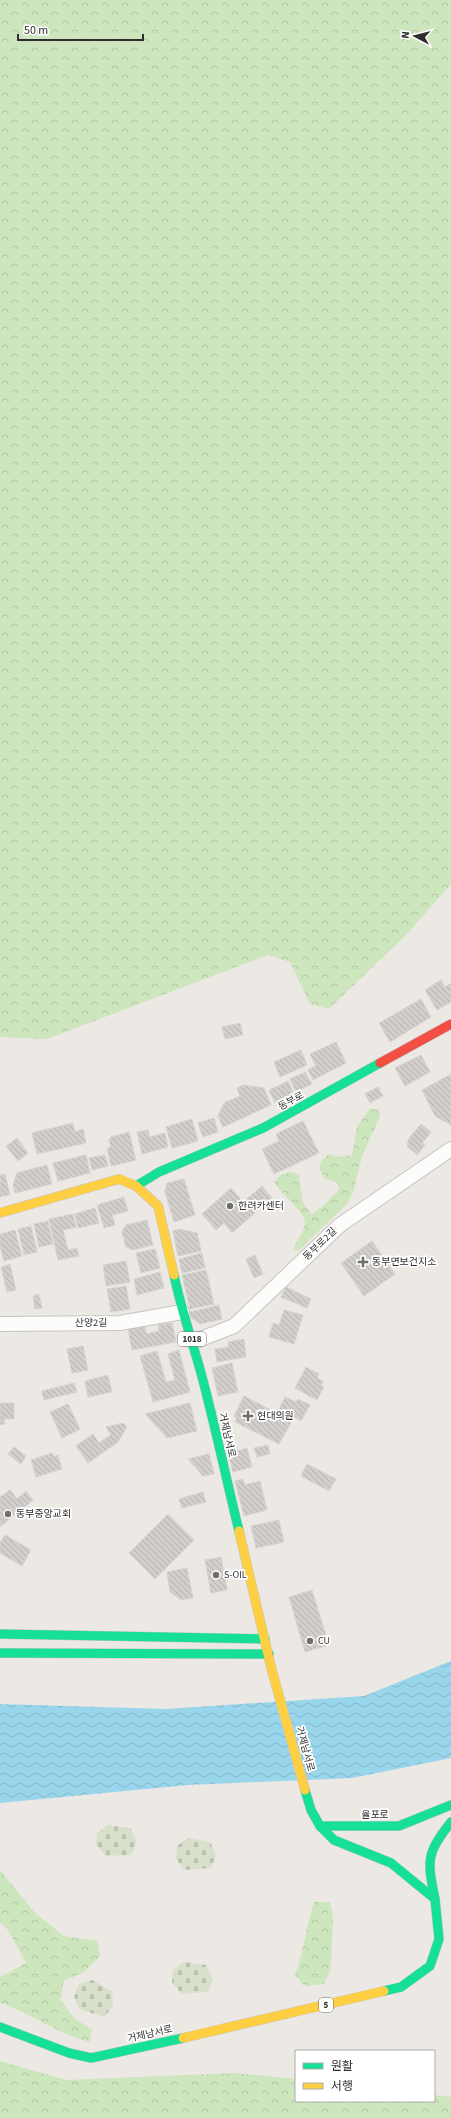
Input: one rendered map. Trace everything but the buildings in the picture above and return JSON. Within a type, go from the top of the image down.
[{"type":"main road","name":"동부로","points":[[136,1186],[159,1172],[263,1128],[451,1024]]},
{"type":"main road","name":"거제남서로","points":[[0,1213],[119,1179],[136,1186],[158,1206],[182,1312],[193,1342],[272,1669],[311,1810],[320,1826],[334,1840],[391,1863],[435,1899],[438,1939],[430,1966],[401,1987],[91,2058],[49,2047],[0,2027]]},
{"type":"main road","points":[[0,1634],[265,1639]]},
{"type":"main road","points":[[0,1653],[182,1655],[269,1654]]},
{"type":"main road","points":[[182,1655],[196,1662],[223,1664]]},
{"type":"main road","points":[[261,1665],[272,1669]]},
{"type":"main road","name":"율포로","points":[[320,1826],[399,1826],[451,1806]]},
{"type":"main road","points":[[435,1899],[429,1868],[434,1844],[451,1822]]},
{"type":"street","name":"동부로2길","points":[[193,1342],[234,1326],[340,1225],[451,1149]]},
{"type":"street","name":"산양2길","points":[[0,1324],[120,1323],[182,1312]]},
{"type":"green space","points":[[0,0],[451,0],[451,884],[406,935],[329,1009],[310,1004],[290,962],[268,955],[47,1039],[0,1037]]},
{"type":"green space","points":[[370,1108],[379,1110],[380,1117],[362,1156],[353,1193],[346,1205],[298,1251],[294,1249],[296,1242],[304,1228],[304,1219],[302,1214],[274,1182],[281,1175],[291,1172],[299,1175],[303,1203],[312,1214],[324,1205],[339,1189],[337,1182],[325,1179],[319,1168],[322,1160],[329,1154],[340,1157],[352,1155],[357,1127]]},
{"type":"green space","points":[[108,1825],[130,1828],[137,1842],[131,1855],[106,1856],[96,1845],[97,1833]]},
{"type":"green space","points":[[188,1838],[210,1842],[216,1856],[211,1868],[185,1870],[176,1859],[177,1846]]},
{"type":"green space","points":[[0,1870],[35,1913],[64,1936],[98,1941],[100,1956],[83,1973],[64,1980],[60,2000],[76,2020],[92,2029],[90,2042],[66,2034],[22,2012],[0,2003],[0,1977],[26,1963],[8,1930],[0,1922]]},
{"type":"green space","points":[[314,1902],[330,1902],[333,1916],[331,1969],[324,1984],[304,1986],[295,1975],[301,1957]]},
{"type":"green space","points":[[184,1962],[206,1965],[213,1980],[208,1992],[182,1994],[172,1983],[173,1970]]},
{"type":"green space","points":[[92,1980],[112,1991],[113,2006],[104,2017],[79,2009],[74,1996],[79,1984]]},
{"type":"green space","points":[[0,2061],[67,2080],[235,2073],[295,2079],[295,2102],[435,2102],[435,2095],[451,2097],[451,2118],[0,2118]]},
{"type":"water","points":[[451,1661],[451,1758],[352,1778],[188,1785],[0,1803],[0,1704],[165,1709],[364,1696]]},
{"type":"traffic: fast","points":[[136,1186],[159,1172],[263,1128],[380,1063]]},
{"type":"traffic: fast","points":[[174,1275],[183,1312],[198,1361],[239,1531]]},
{"type":"traffic: fast","points":[[0,1634],[265,1639]]},
{"type":"traffic: fast","points":[[0,1653],[269,1654]]},
{"type":"traffic: fast","points":[[305,1790],[311,1810],[320,1826],[334,1840],[391,1863],[435,1899],[439,1939],[430,1966],[401,1987],[384,1991]]},
{"type":"traffic: fast","points":[[320,1826],[399,1826],[451,1805]]},
{"type":"traffic: fast","points":[[435,1899],[430,1866],[431,1858],[437,1842],[451,1822]]},
{"type":"traffic: fast","points":[[0,2027],[69,2053],[91,2058],[183,2038]]},
{"type":"traffic: slow","points":[[0,1213],[119,1179],[136,1186],[158,1206],[174,1275]]},
{"type":"traffic: slow","points":[[239,1531],[271,1667],[305,1790]]},
{"type":"traffic: slow","points":[[183,2038],[384,1991]]},
{"type":"traffic: jam","points":[[380,1063],[451,1024]]},
{"type":"place","name":"한려카센터","points":[[230,1206]]},
{"type":"place","name":"동부면보건지소","points":[[363,1262]]},
{"type":"place","name":"현대의원","points":[[248,1416]]},
{"type":"place","name":"동부중앙교회","points":[[8,1514]]},
{"type":"place","name":"S-OIL","points":[[216,1575]]},
{"type":"place","name":"CU","points":[[310,1641]]}]
